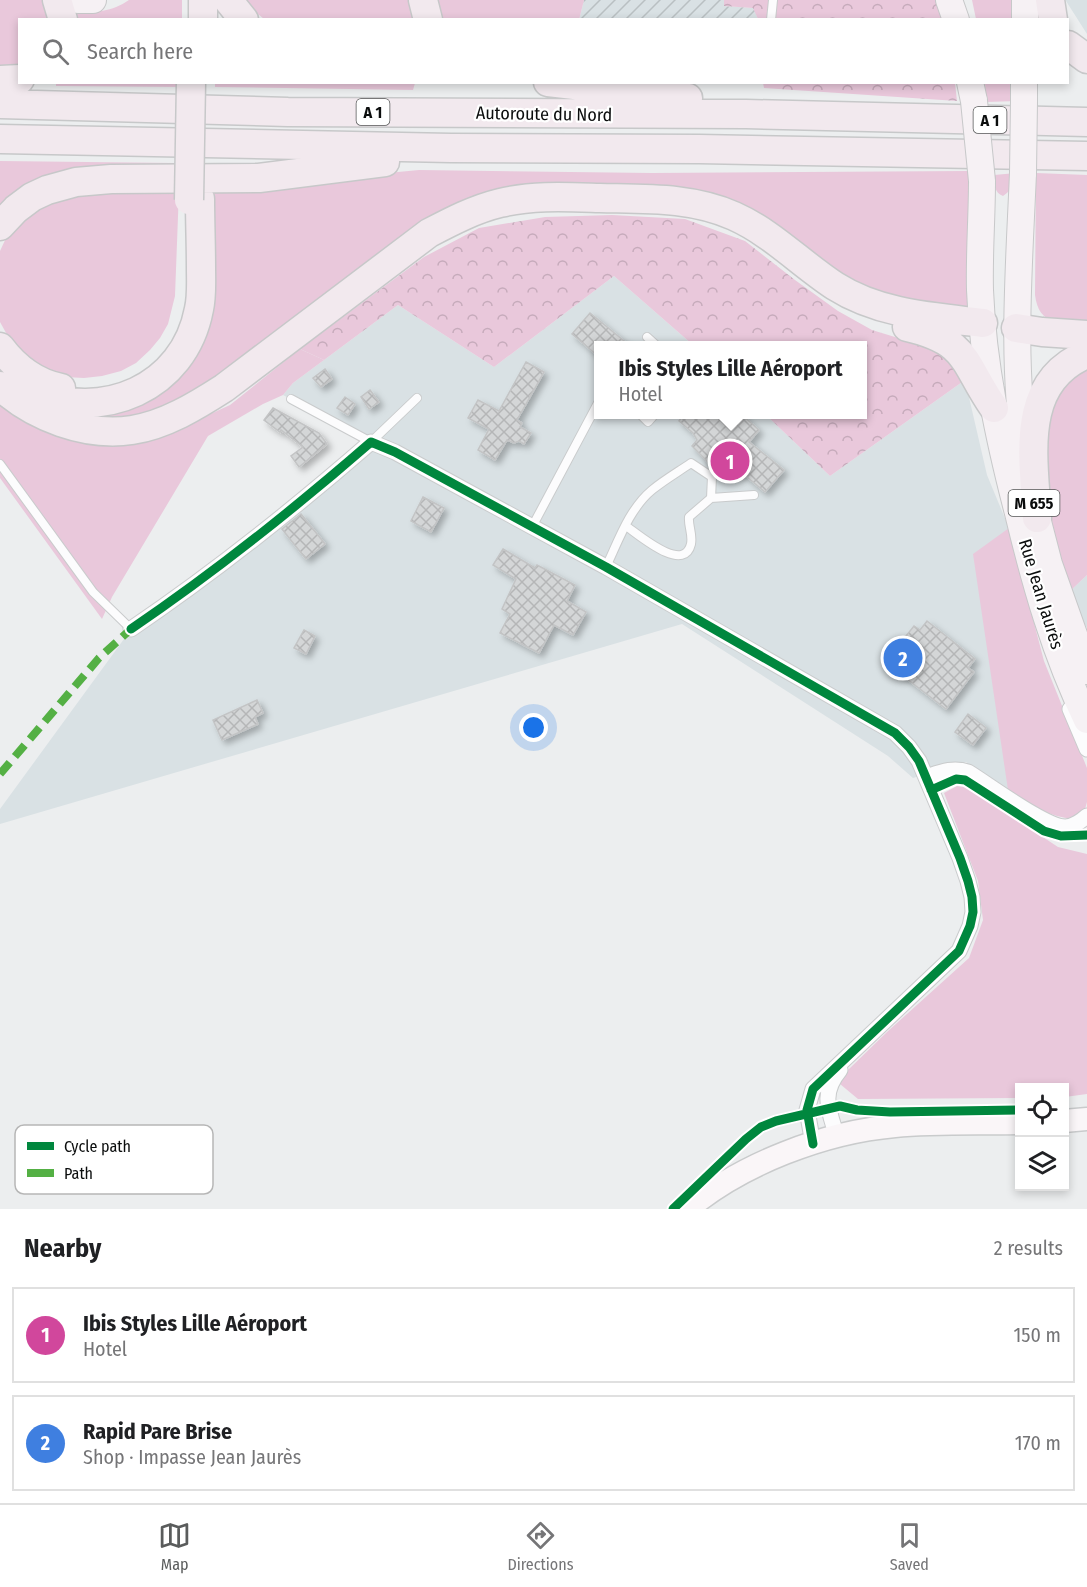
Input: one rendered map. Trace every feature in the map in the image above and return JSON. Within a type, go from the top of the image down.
[{"type":"highway","points":[[57,0],[62,18]]},
{"type":"highway","points":[[192,0],[192,18]]},
{"type":"highway","points":[[203,0],[203,18]]},
{"type":"highway","points":[[228,0],[242,18]]},
{"type":"highway","points":[[423,0],[428,18]]},
{"type":"highway","points":[[1050,0],[1053,18]]},
{"type":"highway","points":[[1069,46],[1087,59]]},
{"type":"highway","points":[[1069,71],[1087,74]]},
{"type":"highway","points":[[0,80],[18,79]]},
{"type":"highway","points":[[0,371],[29,391],[48,399],[78,404],[104,403],[126,397],[146,387],[160,377],[180,356],[198,315],[201,290],[191,84]]},
{"type":"highway","points":[[0,347],[10,360],[29,375],[55,387],[75,390],[101,388],[120,383],[152,365],[172,342],[183,317],[187,286],[202,84]]},
{"type":"highway","points":[[564,84],[669,97],[727,101],[746,114]]},
{"type":"highway","name":"Autoroute du Nord","points":[[0,105],[311,112],[746,114],[1087,122]]},
{"type":"highway","name":"Autoroute du Nord","points":[[0,139],[451,148],[680,149],[1087,156]]},
{"type":"highway","points":[[0,226],[16,209],[39,193],[76,182],[111,178],[274,177],[376,163],[436,160],[451,148]]},
{"type":"highway","points":[[0,386],[30,408],[58,421],[76,426],[115,431],[132,430],[154,424],[190,409],[224,388],[429,233],[477,210],[500,203],[552,197],[642,198],[716,209],[762,231],[835,286],[880,308],[983,323]]},
{"type":"highway","points":[[880,308],[890,322],[928,332],[949,342],[967,360],[978,386],[994,408]]},
{"type":"highway","points":[[1016,328],[1087,335]]},
{"type":"highway","points":[[1037,518],[1033,432],[1038,406],[1043,393],[1058,374],[1087,354]]},
{"type":"main road","points":[[78,0],[93,0]]},
{"type":"main road","points":[[949,0],[955,18]]},
{"type":"main road","points":[[965,0],[968,18]]},
{"type":"main road","points":[[1025,0],[1025,18]]},
{"type":"main road","name":"M 655","points":[[973,89],[982,181],[980,289],[983,323]]},
{"type":"main road","name":"M 655","points":[[1016,328],[1024,92]]},
{"type":"main road","points":[[982,181],[997,303],[1008,322],[1016,328]]},
{"type":"main road","points":[[983,323],[1016,328]]},
{"type":"main road","name":"Rue Jean Jaurès","points":[[983,323],[994,408],[1006,469],[1043,611],[1079,678]]},
{"type":"main road","name":"Rue Jean Jaurès","points":[[1016,328],[1020,418],[1037,518],[1079,678],[1087,720]]},
{"type":"street","points":[[131,629],[181,596],[256,538],[371,442],[395,452],[606,567],[895,733],[909,747],[926,777],[968,881],[973,905],[970,927],[958,951],[853,1053],[828,1072],[813,1089],[807,1110],[813,1144]]},
{"type":"street","points":[[1079,678],[1070,708],[1087,749]]},
{"type":"street","points":[[926,777],[952,769],[968,772],[1042,819],[1058,826],[1068,827],[1078,824],[1087,816]]},
{"type":"street","points":[[837,1137],[827,1105],[827,1096],[832,1080],[853,1053]]},
{"type":"street","points":[[1069,1120],[1087,1119]]},
{"type":"street","points":[[688,1209],[717,1187],[747,1171],[813,1144],[837,1137],[893,1126],[1015,1124]]},
{"type":"street","points":[[1069,1126],[1087,1128]]},
{"type":"lane","points":[[771,18],[773,0]]},
{"type":"lane","points":[[647,337],[652,341]]},
{"type":"lane","points":[[291,399],[371,442],[417,398]]},
{"type":"lane","points":[[532,527],[594,411]]},
{"type":"lane","points":[[606,567],[634,511],[650,491],[691,463],[712,477],[711,498]]},
{"type":"lane","points":[[0,464],[93,592],[131,629]]},
{"type":"lane","points":[[626,526],[676,557],[684,555],[690,548],[692,536],[688,517],[711,498],[754,495]]},
{"type":"shaded area","points":[[584,0],[724,0],[724,6],[754,8],[758,18],[580,18]]},
{"type":"shaded area","points":[[1087,0],[1087,34],[1066,1]]},
{"type":"shaded area","points":[[614,276],[688,341],[594,341],[594,419],[770,419],[830,476],[965,380],[987,475],[1009,528],[1008,790],[966,762],[913,778],[888,756],[682,624],[0,824],[0,809],[132,628],[370,442],[283,395],[293,383],[398,305],[494,367]]},
{"type":"shaded area","points":[[1087,575],[1087,628],[1068,593]]},
{"type":"green space","points":[[0,0],[42,0],[51,18],[18,18],[18,65],[0,66]]},
{"type":"green space","points":[[129,0],[182,0],[182,18],[74,18],[74,14],[96,12]]},
{"type":"green space","points":[[243,0],[413,0],[418,18],[263,18]]},
{"type":"green space","points":[[437,0],[584,0],[580,18],[443,18]]},
{"type":"green space","points":[[724,0],[939,0],[947,18],[758,18],[753,8],[724,6]]},
{"type":"green space","points":[[972,0],[1018,0],[1018,18],[976,18]]},
{"type":"green space","points":[[56,84],[181,84],[181,87],[56,86]]},
{"type":"green space","points":[[215,84],[415,84],[413,90],[215,87]]},
{"type":"green space","points":[[763,84],[955,84],[957,101],[764,88]]},
{"type":"green space","points":[[985,84],[1017,84],[1017,101],[986,102]]},
{"type":"green space","points":[[0,161],[174,163],[175,172],[0,213]]},
{"type":"green space","points":[[419,170],[652,173],[968,171],[971,311],[889,298],[841,276],[781,229],[515,191],[223,378],[146,418],[81,416],[107,414],[128,409],[148,399],[169,384],[210,190]]},
{"type":"green space","points":[[1016,173],[1011,189],[1003,196],[1000,195],[996,188],[994,175]]},
{"type":"green space","points":[[1036,173],[1087,175],[1087,323],[1053,321],[1041,313],[1037,305],[1035,295]]},
{"type":"green space","points":[[179,190],[175,296],[168,324],[150,350],[136,363],[121,371],[84,378],[65,377],[47,372],[15,349],[0,322],[0,251],[7,236],[32,210],[64,195]]},
{"type":"green space","points":[[612,215],[685,219],[745,241],[838,311],[872,330],[944,352],[965,380],[830,476],[770,419],[867,419],[867,341],[688,341],[614,276],[494,367],[398,305],[324,360],[300,349],[424,257],[479,228],[545,217]]},
{"type":"green space","points":[[300,349],[324,360],[293,383],[283,395],[208,436],[112,597],[102,619],[0,478],[0,406],[63,438],[178,429],[230,405]]},
{"type":"green space","points":[[1087,367],[1087,575],[1068,593],[1053,539],[1042,441],[1059,390]]},
{"type":"green space","points":[[1009,528],[1044,661],[1087,768],[1087,802],[1085,809],[1073,819],[1047,812],[1008,790],[973,554]]},
{"type":"green space","points":[[957,786],[969,788],[1058,847],[1087,854],[1087,1094],[1069,1096],[1069,1083],[1015,1083],[1015,1098],[858,1099],[840,1084],[849,1069],[969,958],[983,920],[978,881],[944,793]]},
{"type":"building","points":[[590,313],[624,341],[594,341],[594,353],[572,334]]},
{"type":"building","points":[[526,362],[544,372],[517,420],[522,423],[520,427],[531,433],[524,444],[507,440],[495,460],[478,450],[489,429],[468,418],[478,400],[499,411]]},
{"type":"building","points":[[325,369],[332,379],[321,387],[313,378]]},
{"type":"building","points":[[370,390],[379,402],[369,409],[361,397]]},
{"type":"building","points":[[345,397],[355,404],[348,415],[337,408]]},
{"type":"building","points":[[273,408],[319,433],[327,444],[299,467],[291,456],[303,447],[264,420]]},
{"type":"building","points":[[680,419],[747,419],[759,430],[749,442],[784,470],[765,492],[721,459],[714,468],[692,446],[697,440],[693,433],[679,421]]},
{"type":"building","points":[[423,497],[444,508],[431,532],[411,521]]},
{"type":"building","points":[[301,514],[325,544],[306,559],[282,529]]},
{"type":"building","points":[[503,549],[535,568],[537,565],[575,585],[567,601],[586,612],[573,635],[554,625],[539,653],[500,633],[510,614],[502,609],[516,579],[493,565]]},
{"type":"building","points":[[927,621],[975,659],[968,668],[974,672],[946,709],[885,662],[914,626],[920,630]]},
{"type":"building","points":[[304,630],[315,636],[306,654],[294,648]]},
{"type":"building","points":[[257,700],[263,713],[255,717],[258,724],[222,740],[213,720]]},
{"type":"building","points":[[968,714],[986,728],[973,745],[955,732]]},
{"type":"marked path","points":[[0,774],[99,658],[131,629]]},
{"type":"cycle path","points":[[131,629],[254,539],[371,442],[395,452],[606,567],[895,733],[919,761],[960,858],[972,897],[973,912],[970,926],[959,951],[813,1089],[807,1110],[813,1144]]},
{"type":"cycle path","points":[[931,790],[956,779],[965,780],[1044,831],[1061,836],[1087,835]]},
{"type":"cycle path","points":[[673,1209],[746,1139],[761,1127],[776,1121],[840,1106],[857,1110],[890,1112],[1015,1110]]},
{"type":"place","name":"Ibis Styles Lille Aéroport","points":[[730,461]]},
{"type":"place","name":"Rapid Pare Brise","points":[[903,658]]}]
